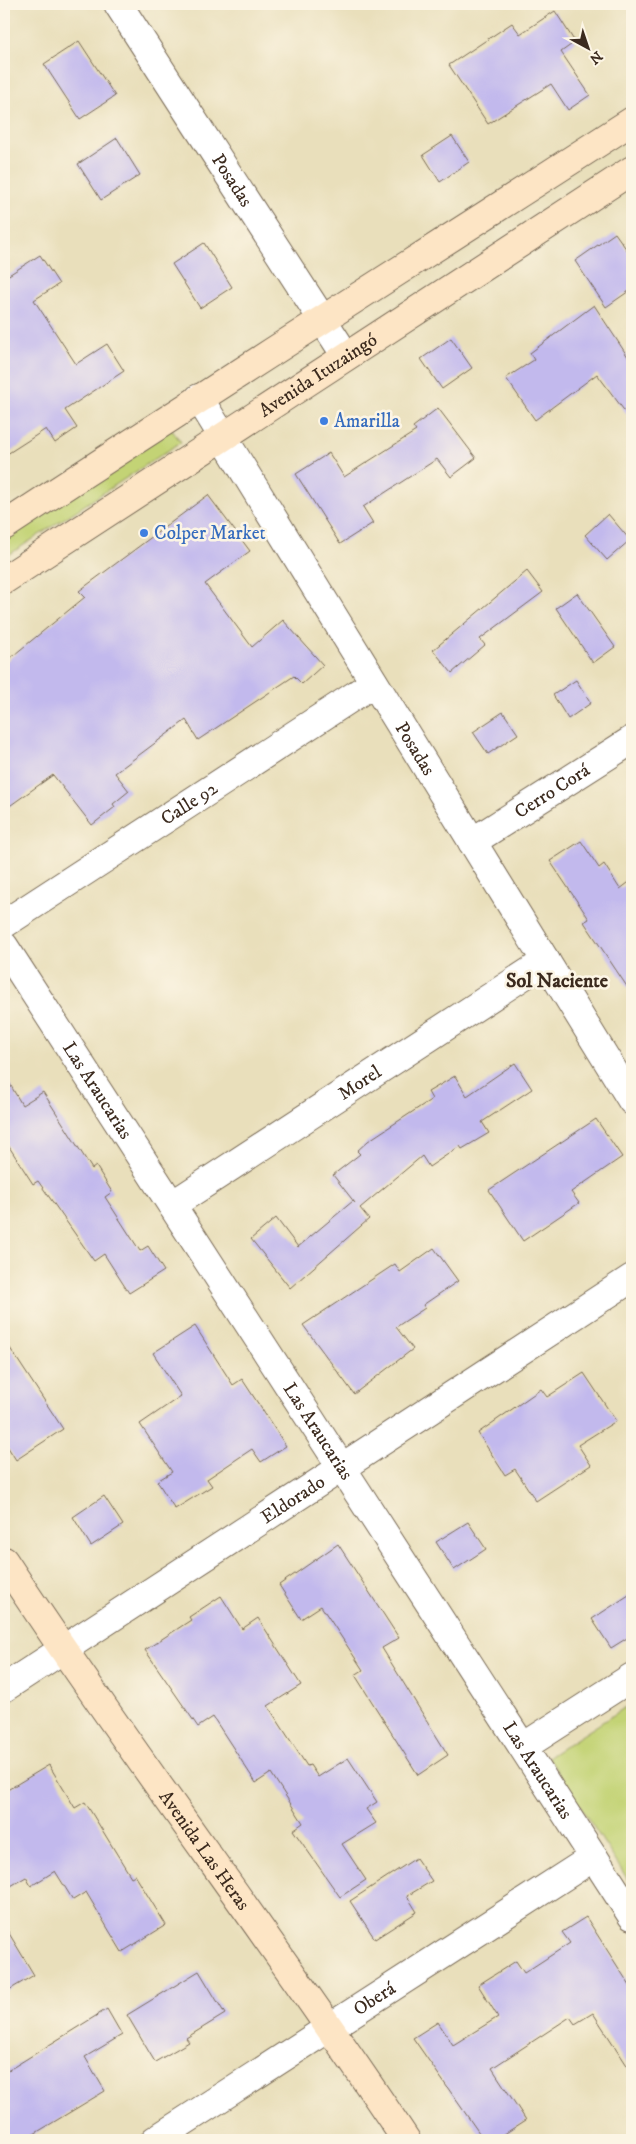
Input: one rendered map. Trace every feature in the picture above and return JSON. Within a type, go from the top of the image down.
[{"type":"main road","points":[[4,526],[199,398],[323,321],[632,120]]},
{"type":"main road","name":"Avenida Ituzaingó","points":[[4,580],[632,170]]},
{"type":"main road","name":"Avenida Las Heras","points":[[4,1561],[63,1651],[332,2028],[406,2140]]},
{"type":"street","name":"Posadas","points":[[118,4],[346,356]]},
{"type":"street","name":"Posadas","points":[[199,398],[632,1101]]},
{"type":"street","name":"Calle 92","points":[[4,924],[374,683]]},
{"type":"street","name":"Cerro Corá","points":[[472,842],[632,740]]},
{"type":"street","name":"Las Araucarias","points":[[4,946],[632,1916]]},
{"type":"street","name":"Morel","points":[[172,1205],[546,961]]},
{"type":"street","name":"Eldorado","points":[[4,1688],[632,1278]]},
{"type":"street","points":[[523,1747],[632,1677]]},
{"type":"street","name":"Oberá","points":[[154,2140],[332,2028],[594,1857]]},
{"type":"green space","points":[[171,429],[181,442],[4,558],[4,538]]},
{"type":"green space","points":[[632,1703],[632,1886],[548,1757]]},
{"type":"building","points":[[555,11],[575,42],[561,52],[590,95],[568,110],[551,84],[488,124],[449,65],[512,23],[520,34]]},
{"type":"building","points":[[79,41],[115,96],[80,119],[44,64]]},
{"type":"building","points":[[452,136],[469,162],[440,182],[423,155]]},
{"type":"building","points":[[117,138],[140,175],[101,200],[78,164]]},
{"type":"building","points":[[615,233],[632,257],[632,289],[606,307],[575,261]]},
{"type":"building","points":[[204,243],[232,287],[200,308],[172,264]]},
{"type":"building","points":[[40,255],[59,284],[34,300],[76,364],[107,344],[124,371],[65,410],[77,428],[55,443],[46,429],[4,456],[4,278]]},
{"type":"building","points":[[594,305],[632,363],[632,421],[597,374],[535,420],[506,378],[534,360],[530,353]]},
{"type":"building","points":[[451,338],[472,368],[442,389],[421,359]]},
{"type":"building","points":[[438,408],[476,458],[451,477],[437,459],[363,507],[373,523],[340,544],[296,474],[329,453],[344,477],[416,431],[413,427]]},
{"type":"building","points":[[208,495],[250,551],[205,584],[252,647],[283,620],[323,665],[302,684],[294,676],[198,740],[186,720],[115,773],[129,791],[113,804],[115,807],[92,825],[53,775],[4,810],[4,663],[85,597],[79,591]]},
{"type":"building","points":[[608,514],[630,540],[607,560],[585,535]]},
{"type":"building","points":[[527,571],[543,592],[480,639],[485,645],[452,673],[433,650]]},
{"type":"building","points":[[577,593],[615,647],[593,663],[556,608]]},
{"type":"building","points":[[576,680],[591,703],[568,719],[553,695]]},
{"type":"building","points":[[503,712],[518,734],[488,754],[473,732]]},
{"type":"building","points":[[581,841],[599,868],[604,864],[620,889],[632,880],[632,994],[584,922],[589,919],[550,861]]},
{"type":"building","points":[[515,1063],[532,1089],[482,1122],[489,1133],[462,1149],[460,1146],[429,1167],[422,1156],[360,1208],[369,1219],[290,1288],[251,1239],[276,1218],[298,1247],[353,1201],[355,1203],[333,1175],[360,1154],[357,1151],[368,1141],[432,1099],[428,1092],[455,1076],[467,1096]]},
{"type":"building","points":[[4,1074],[22,1105],[43,1092],[92,1169],[96,1166],[112,1192],[105,1197],[140,1251],[148,1246],[164,1271],[129,1293],[104,1254],[94,1261],[38,1181],[33,1184],[4,1139]]},
{"type":"building","points":[[596,1119],[622,1157],[571,1192],[579,1203],[523,1241],[489,1190]]},
{"type":"building","points":[[434,1248],[458,1281],[423,1305],[425,1308],[396,1327],[413,1349],[354,1394],[303,1325],[395,1264],[400,1272]]},
{"type":"building","points":[[195,1326],[233,1385],[242,1379],[286,1446],[261,1462],[252,1449],[207,1479],[212,1486],[175,1509],[157,1481],[172,1472],[140,1424],[181,1396],[153,1353]]},
{"type":"building","points":[[4,1339],[63,1429],[16,1460],[4,1441]]},
{"type":"building","points":[[584,1373],[616,1421],[578,1445],[591,1465],[536,1501],[515,1469],[505,1475],[478,1433],[541,1389],[547,1397]]},
{"type":"building","points":[[104,1496],[123,1525],[91,1546],[73,1517]]},
{"type":"building","points":[[468,1522],[486,1549],[454,1570],[436,1542]]},
{"type":"building","points":[[338,1544],[399,1638],[382,1648],[448,1755],[418,1775],[355,1675],[363,1670],[321,1606],[301,1619],[279,1585]]},
{"type":"building","points":[[632,1593],[632,1635],[611,1648],[592,1619]]},
{"type":"building","points":[[221,1596],[242,1629],[258,1618],[301,1685],[268,1706],[307,1766],[310,1765],[318,1777],[348,1758],[377,1802],[366,1809],[376,1823],[342,1844],[366,1880],[340,1897],[293,1830],[303,1823],[271,1773],[256,1783],[213,1717],[198,1727],[145,1650],[191,1620],[189,1617]]},
{"type":"building","points":[[49,1765],[75,1808],[85,1802],[131,1877],[135,1875],[166,1925],[122,1952],[86,1892],[73,1900],[55,1871],[31,1886],[26,1877],[4,1890],[4,1792]]},
{"type":"building","points":[[416,1858],[432,1881],[407,1896],[417,1912],[375,1939],[350,1901]]},
{"type":"building","points":[[586,1917],[632,1989],[632,2073],[593,2013],[575,2024],[570,2017],[492,2068],[526,2120],[495,2140],[484,2140],[413,2038],[438,2022],[453,2045],[498,2017],[478,1985],[516,1961],[524,1973],[570,1943],[562,1932]]},
{"type":"building","points":[[4,1925],[34,1975],[4,1993]]},
{"type":"building","points":[[199,1971],[225,2014],[186,2038],[189,2042],[155,2062],[127,2015]]},
{"type":"building","points":[[107,2009],[122,2035],[85,2057],[105,2091],[24,2140],[4,2140],[4,2073]]},
{"type":"place","name":"Amarilla","points":[[324,421]]},
{"type":"place","name":"Colper Market","points":[[144,533]]},
{"type":"district","name":"Sol Naciente","points":[[557,981]]}]
